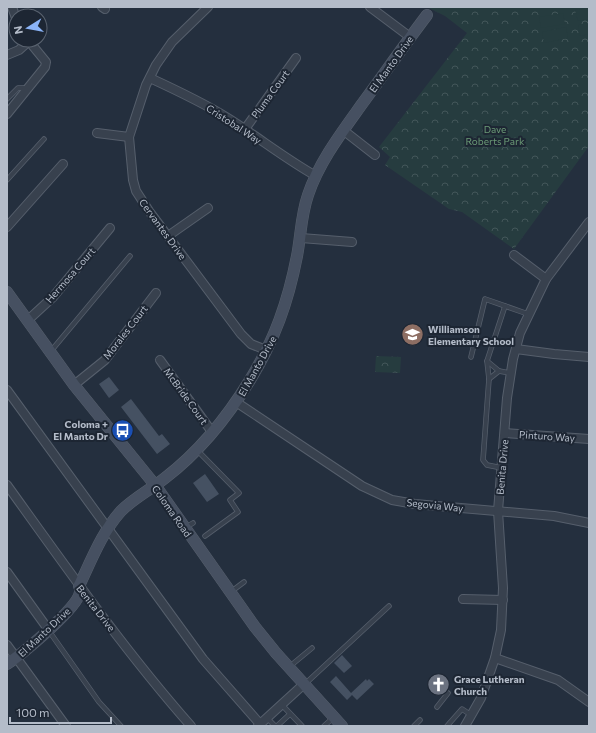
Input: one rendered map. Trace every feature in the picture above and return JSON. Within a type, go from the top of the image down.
[{"type":"street","name":"Cervantes Drive","points":[[208,7],[172,42],[150,78],[129,137],[130,155],[136,191],[241,334],[251,344],[266,350]]},
{"type":"street","points":[[370,7],[410,37]]},
{"type":"street","name":"El Manto Drive","points":[[12,661],[48,629],[75,602],[80,592],[79,586],[108,528],[130,503],[165,478],[197,449],[236,402],[266,350],[284,309],[301,238],[303,212],[316,176],[331,148],[343,130],[427,15]]},
{"type":"street","points":[[7,54],[21,48]]},
{"type":"street","points":[[7,114],[45,67],[46,62],[35,48]]},
{"type":"street","name":"Pluma Court","points":[[244,129],[296,58]]},
{"type":"street","name":"Cristobal Way","points":[[150,78],[208,106],[244,129],[283,157],[316,176]]},
{"type":"street","points":[[343,130],[375,155]]},
{"type":"street","points":[[97,133],[129,137]]},
{"type":"street","points":[[7,227],[63,164]]},
{"type":"street","points":[[168,236],[208,208]]},
{"type":"street","name":"Benita Drive","points":[[467,725],[481,698],[495,658],[501,630],[503,600],[498,511],[510,374],[516,348],[528,314],[546,279],[589,222]]},
{"type":"street","name":"Hermosa Court","points":[[28,320],[53,297],[110,228]]},
{"type":"street","points":[[301,238],[352,242]]},
{"type":"street","points":[[514,255],[546,279]]},
{"type":"street","name":"Coloma Road","points":[[7,292],[74,384],[154,485],[189,525],[230,592],[255,627],[289,668],[342,726]]},
{"type":"street","name":"Morales Court","points":[[74,384],[104,360],[156,293]]},
{"type":"street","points":[[516,348],[554,354],[589,357]]},
{"type":"street","name":"McBride Court","points":[[160,360],[212,432]]},
{"type":"street","points":[[7,390],[203,659],[259,725],[304,684]]},
{"type":"street","name":"Segovia Way","points":[[236,402],[354,481],[374,493],[392,500],[415,504],[554,516],[589,523]]},
{"type":"street","name":"Pinturo Way","points":[[505,434],[589,439]]},
{"type":"street","name":"Benita Drive","points":[[7,485],[79,586],[157,686],[191,726]]},
{"type":"street","points":[[7,572],[48,629]]},
{"type":"street","points":[[463,599],[503,600]]},
{"type":"street","points":[[7,645],[12,661],[66,726]]},
{"type":"street","points":[[495,658],[558,680],[589,702]]},
{"type":"lane","points":[[7,98],[18,88],[29,88]]},
{"type":"lane","points":[[7,180],[44,139]]},
{"type":"lane","points":[[51,351],[130,256]]},
{"type":"lane","points":[[471,357],[485,299],[528,314]]},
{"type":"lane","points":[[502,468],[487,465],[483,460],[488,379],[487,361],[505,306]]},
{"type":"lane","points":[[487,361],[499,371],[510,374]]},
{"type":"lane","points":[[488,379],[499,371]]},
{"type":"lane","points":[[197,449],[239,493],[230,500],[238,512],[205,536]]},
{"type":"lane","points":[[230,592],[244,582]]},
{"type":"lane","points":[[304,684],[389,606]]},
{"type":"lane","points":[[48,629],[99,702],[121,726]]},
{"type":"lane","points":[[289,668],[312,648]]},
{"type":"lane","points":[[437,707],[448,693]]},
{"type":"lane","points":[[282,705],[302,726]]},
{"type":"lane","points":[[448,726],[462,709],[471,715]]},
{"type":"lane","points":[[267,718],[276,726],[290,714]]},
{"type":"lane","points":[[324,726],[334,717]]},
{"type":"lane","points":[[414,726],[420,720]]},
{"type":"green space","name":"Dave Roberts Park","points":[[427,7],[589,7],[589,146],[514,249],[462,212],[449,209],[385,165],[390,157],[379,147],[467,33],[445,16]]},
{"type":"green space","points":[[589,8],[589,19],[578,21],[575,10]]},
{"type":"green space","points":[[563,13],[565,24],[541,28],[539,17]]},
{"type":"green space","points":[[589,23],[589,34],[580,36],[578,25]]},
{"type":"green space","points":[[566,27],[568,38],[544,43],[542,32]]},
{"type":"green space","points":[[376,356],[401,357],[400,373],[375,372]]},
{"type":"building","points":[[109,377],[119,390],[109,398],[99,384]]},
{"type":"building","points":[[131,399],[159,436],[162,434],[170,444],[157,454],[121,407]]},
{"type":"building","points":[[205,474],[219,494],[207,502],[193,483]]},
{"type":"building","points":[[342,655],[352,666],[344,673],[334,663]]},
{"type":"building","points":[[336,676],[351,693],[366,679],[367,681],[369,679],[374,684],[357,700],[352,695],[347,700],[330,682]]},
{"type":"place","name":"Williamson Elementary School","points":[[412,335]]},
{"type":"place","name":"Coloma + El Manto Dr","points":[[123,430]]},
{"type":"place","name":"Grace Lutheran Church","points":[[439,685]]}]
